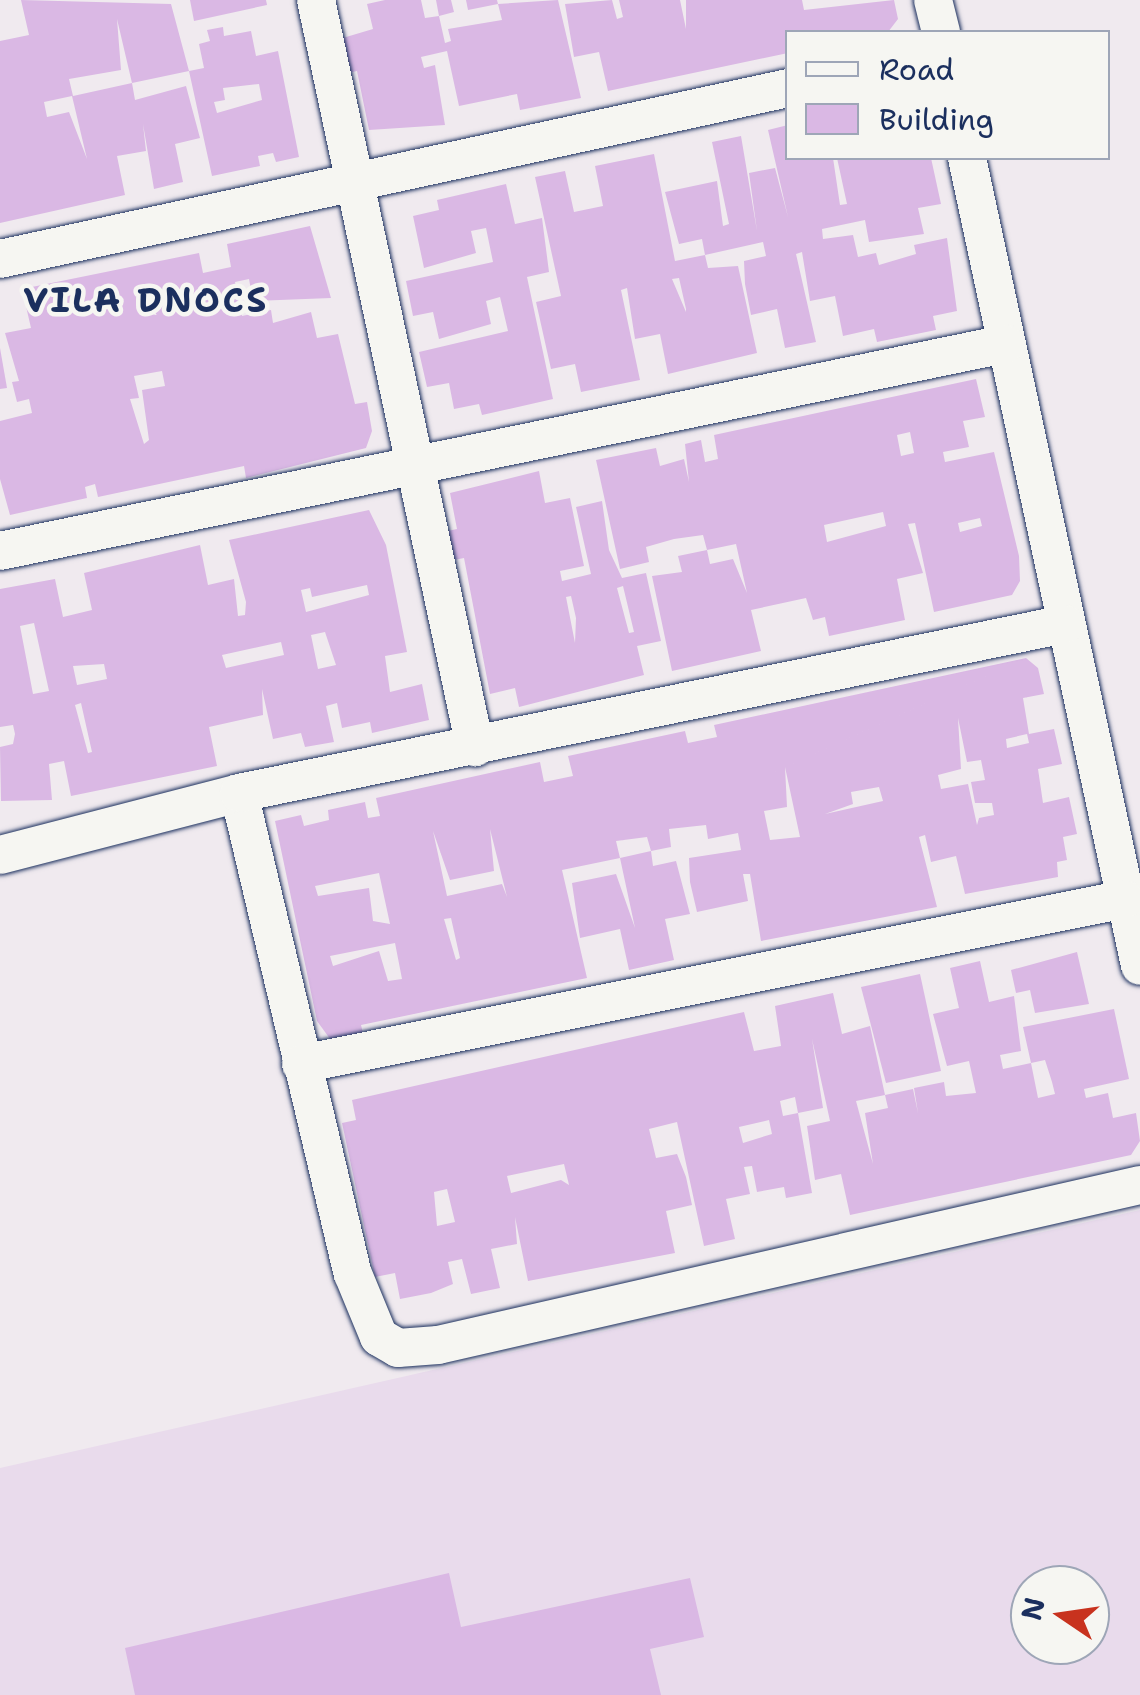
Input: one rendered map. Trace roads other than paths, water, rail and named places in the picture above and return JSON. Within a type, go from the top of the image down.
[{"type":"street","points":[[316,0],[476,747]]},
{"type":"street","points":[[934,0],[941,30]]},
{"type":"street","points":[[0,259],[358,185],[785,89]]},
{"type":"street","points":[[967,160],[1140,966]]},
{"type":"street","points":[[0,550],[416,468],[1005,344]]},
{"type":"street","points":[[0,855],[239,793],[1065,624]]},
{"type":"street","points":[[239,793],[353,1274],[379,1337],[398,1348],[438,1345],[1140,1185]]},
{"type":"street","points":[[302,1064],[1125,898]]},
{"type":"district","name":"VILA DNOCS","points":[[146,300]]}]
